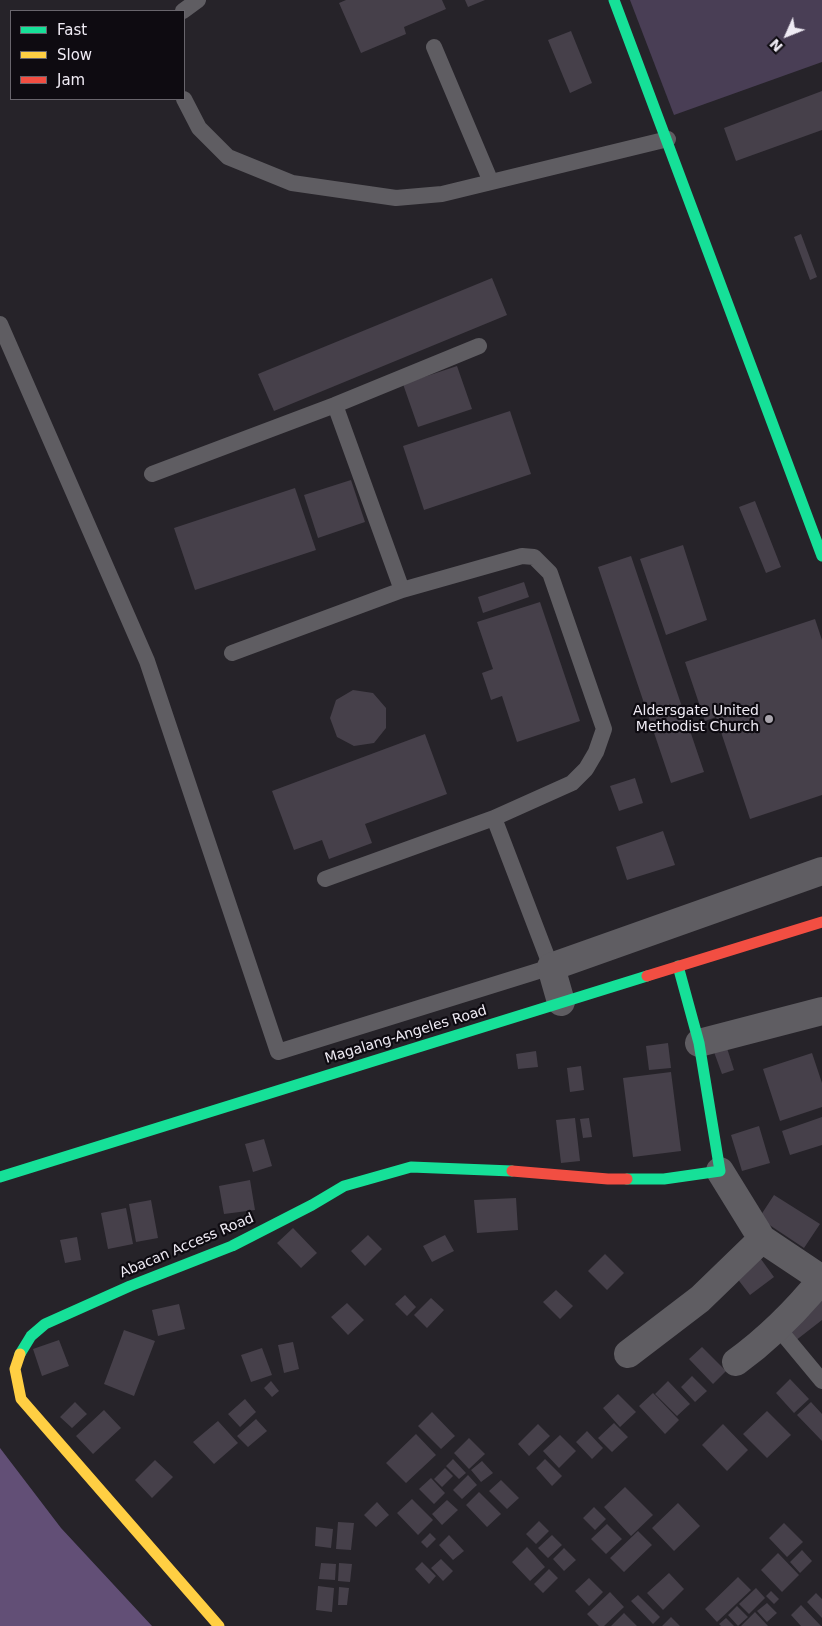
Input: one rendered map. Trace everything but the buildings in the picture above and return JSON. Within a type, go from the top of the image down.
[{"type":"street","points":[[614,0],[668,139],[822,556]]},
{"type":"street","points":[[561,1002],[551,967],[822,872]]},
{"type":"street","name":"Magalang-Angeles Road","points":[[0,1177],[822,922]]},
{"type":"street","points":[[678,966],[699,1043],[720,1171],[762,1239],[822,1279],[801,1306],[759,1346],[736,1362]]},
{"type":"street","points":[[699,1043],[822,1010]]},
{"type":"street","name":"Abacan Access Road","points":[[219,1626],[21,1399],[15,1368],[21,1352],[31,1336],[45,1324],[130,1286],[232,1246],[312,1205],[344,1186],[411,1167],[488,1169],[618,1179],[664,1179],[720,1171]]},
{"type":"street","points":[[628,1354],[700,1299],[762,1239]]},
{"type":"lane","points":[[184,10],[198,0]]},
{"type":"lane","points":[[434,47],[492,182]]},
{"type":"lane","points":[[185,100],[199,128],[228,157],[292,183],[396,198],[442,194],[668,139]]},
{"type":"lane","points":[[0,324],[147,661],[278,1052],[551,967],[494,818]]},
{"type":"lane","points":[[152,474],[335,405],[479,346]]},
{"type":"lane","points":[[335,405],[402,590]]},
{"type":"lane","points":[[232,653],[402,590],[522,556],[534,557],[550,573],[604,730],[596,752],[586,769],[572,783],[494,818],[325,879]]},
{"type":"lane","points":[[778,1328],[822,1381]]},
{"type":"shaded area","points":[[630,0],[822,0],[822,62],[674,115]]},
{"type":"shaded area","points":[[0,1448],[61,1528],[152,1626],[0,1626]]},
{"type":"traffic: fast","points":[[614,0],[822,556]]},
{"type":"traffic: fast","points":[[627,1179],[664,1179],[720,1171],[699,1043],[678,966]]},
{"type":"traffic: fast","points":[[0,1177],[647,976]]},
{"type":"traffic: fast","points":[[20,1354],[31,1336],[45,1324],[130,1286],[232,1246],[312,1205],[344,1186],[411,1167],[512,1171]]},
{"type":"traffic: slow","points":[[20,1354],[15,1369],[21,1399],[219,1626]]},
{"type":"traffic: jam","points":[[647,976],[822,922]]},
{"type":"traffic: jam","points":[[512,1171],[627,1179]]},
{"type":"place","name":"Aldersgate United Methodist Church","points":[[769,719]]}]
